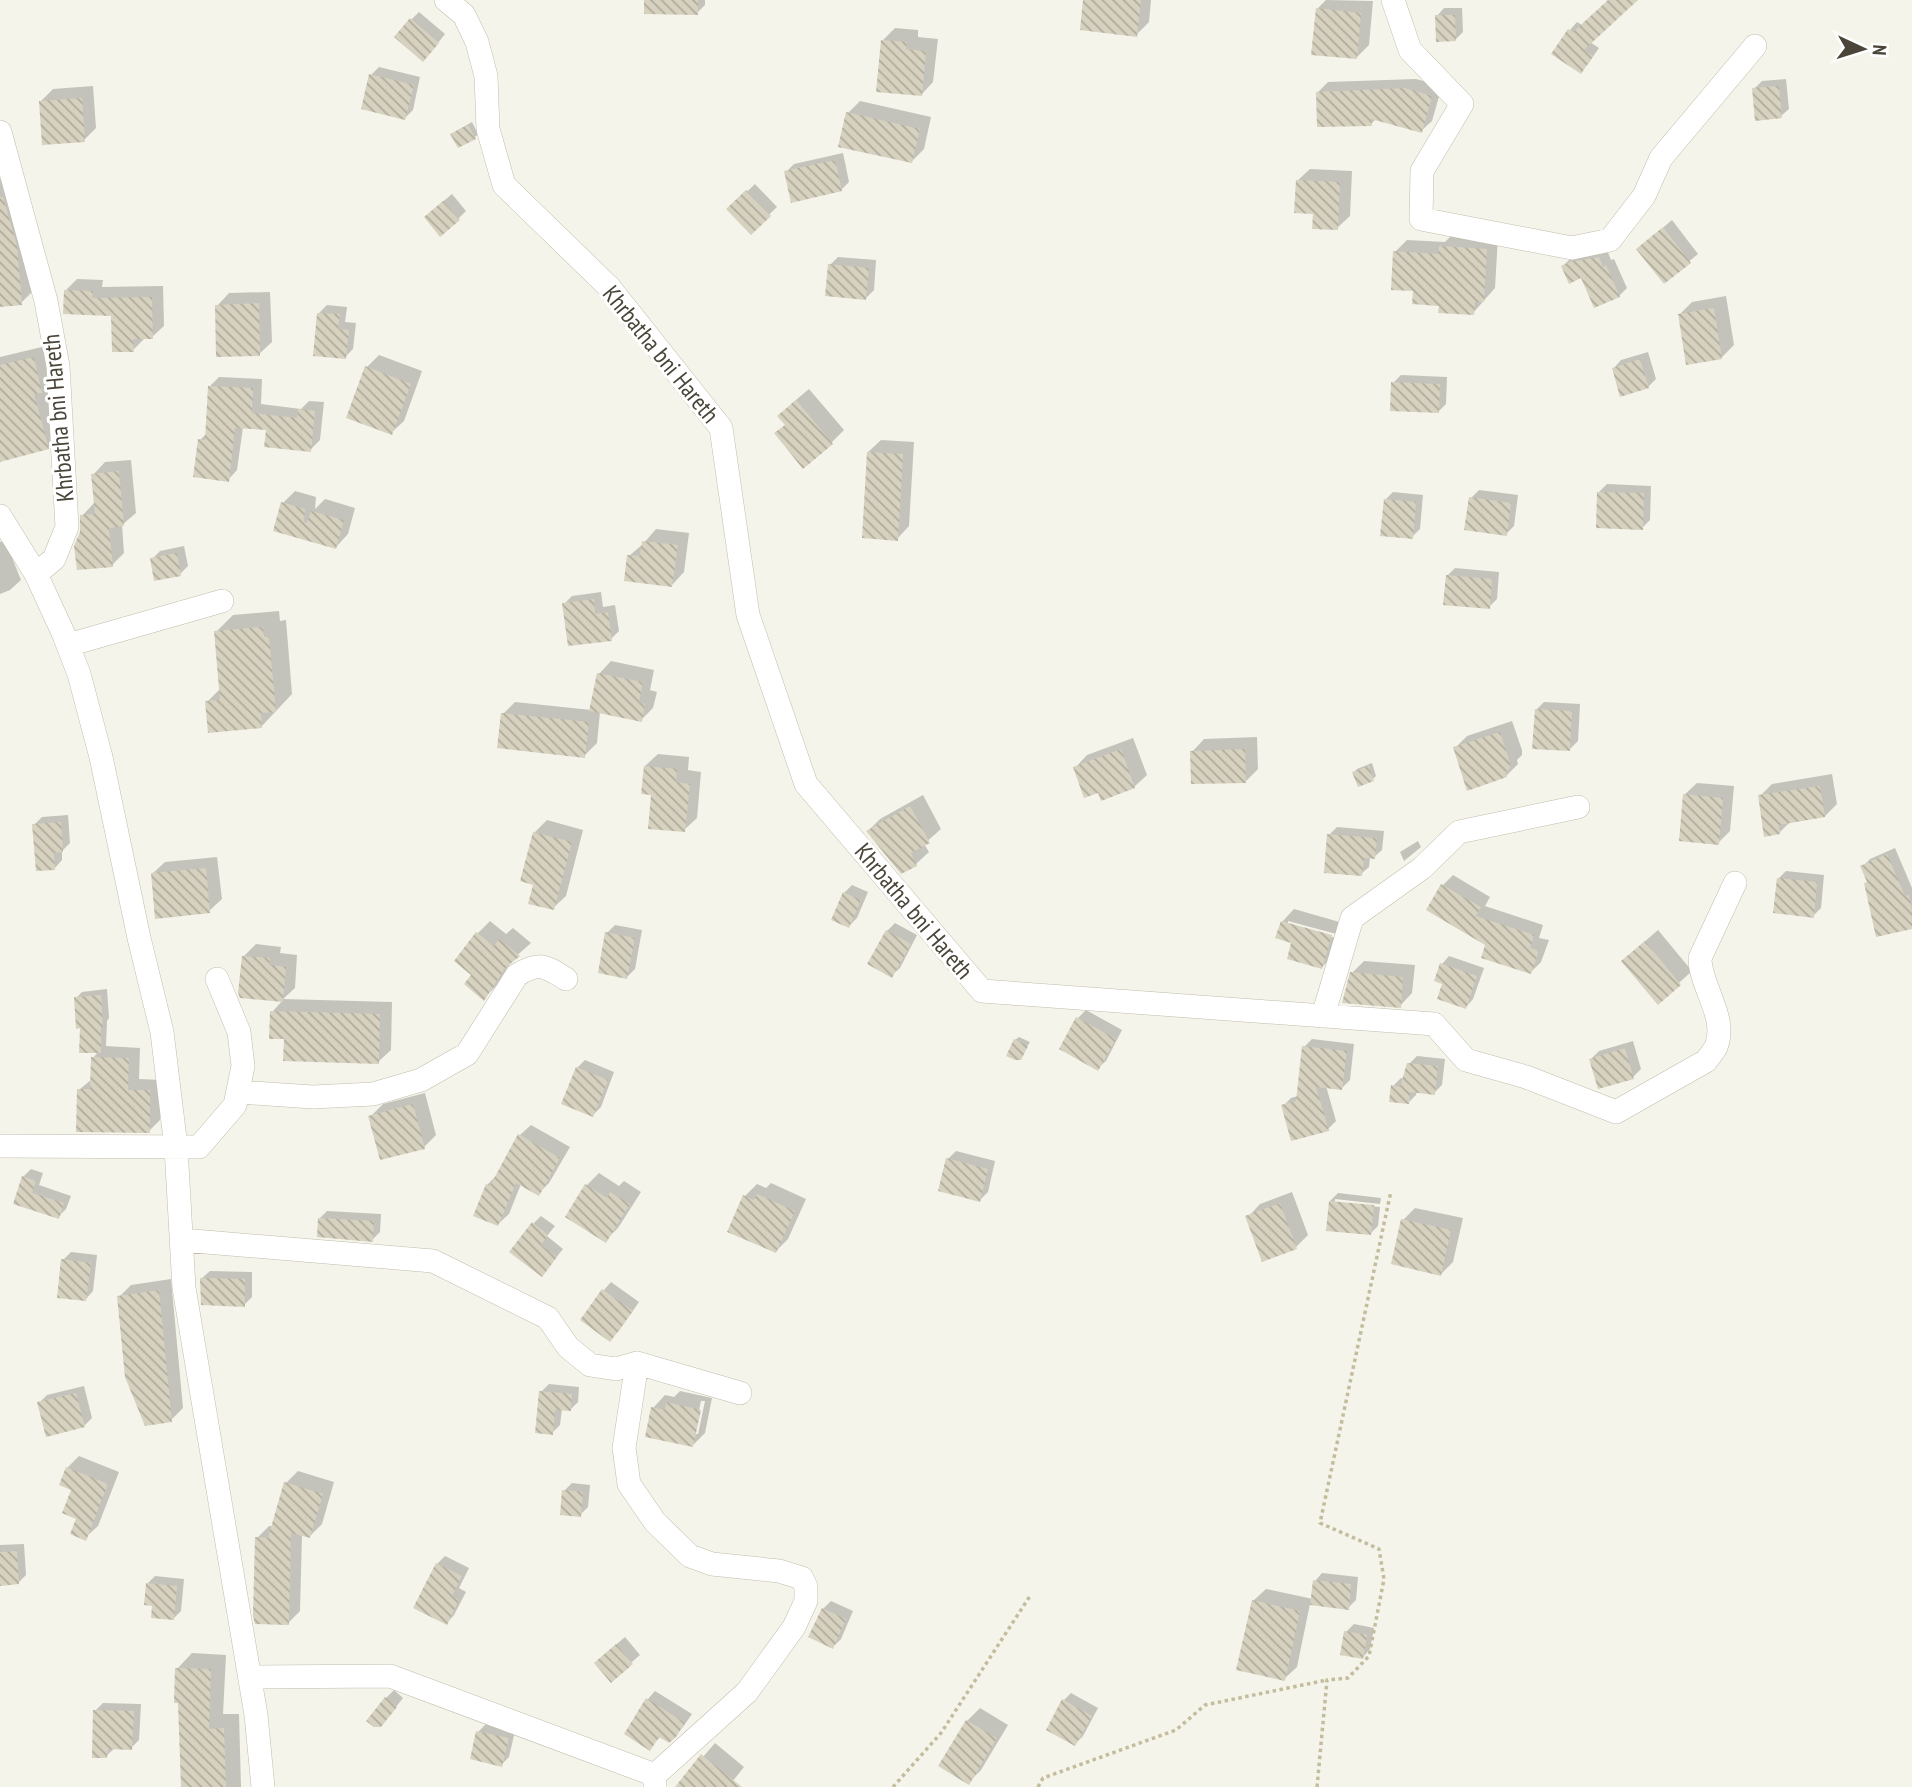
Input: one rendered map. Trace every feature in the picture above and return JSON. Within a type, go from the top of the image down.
[{"type":"street","name":"Khrbatha bni Hareth","points":[[446,0],[464,15],[477,42],[486,76],[488,129],[504,185],[609,287],[721,428],[748,615],[806,784],[982,991],[1434,1024],[1466,1060],[1526,1077],[1616,1112],[1706,1061],[1716,1047],[1719,1031],[1700,969],[1700,958],[1735,883]]},
{"type":"street","points":[[1393,0],[1410,50],[1462,104],[1422,171],[1421,219],[1572,248],[1610,240],[1644,196],[1661,159],[1755,46]]},
{"type":"street","name":"Khrbatha bni Hareth","points":[[0,132],[46,302],[58,366],[66,527],[54,559],[36,574]]},
{"type":"street","points":[[0,516],[36,574],[79,674],[101,757],[162,1032],[176,1147],[184,1288],[250,1677],[263,1787]]},
{"type":"street","points":[[68,645],[222,601]]},
{"type":"street","points":[[1323,1016],[1352,918],[1422,868],[1459,832],[1578,807]]},
{"type":"street","points":[[238,1092],[313,1097],[373,1094],[421,1080],[467,1054],[517,975],[530,968],[545,967],[566,979]]},
{"type":"street","points":[[0,1146],[199,1147],[235,1105],[243,1066],[239,1031],[217,979]]},
{"type":"street","points":[[182,1240],[433,1261],[548,1318],[568,1347],[590,1365],[616,1370],[637,1363],[740,1393]]},
{"type":"street","points":[[250,1677],[390,1676],[655,1781],[747,1692],[794,1627],[806,1601],[806,1587],[802,1578],[779,1571],[712,1564],[690,1556],[655,1522],[629,1484],[624,1448],[637,1363]]},
{"type":"path","points":[[1038,1787],[1044,1778],[1176,1730],[1205,1705],[1348,1678],[1369,1656],[1384,1579],[1379,1549],[1320,1523],[1391,1191]]},
{"type":"path","points":[[893,1787],[941,1733],[1030,1596]]},
{"type":"path","points":[[1317,1787],[1327,1680]]},
{"type":"building","points":[[644,0],[698,0],[698,15],[644,14]]},
{"type":"building","points":[[1083,0],[1141,0],[1137,37],[1080,30]]},
{"type":"building","points":[[1608,0],[1638,0],[1584,50],[1593,56],[1581,74],[1551,54],[1568,29],[1573,32]]},
{"type":"building","points":[[1316,8],[1361,13],[1357,59],[1311,55]]},
{"type":"building","points":[[1435,15],[1455,15],[1456,41],[1436,42]]},
{"type":"building","points":[[410,18],[439,43],[423,62],[394,37]]},
{"type":"building","points":[[881,40],[907,42],[906,49],[926,51],[922,96],[876,92]]},
{"type":"building","points":[[369,74],[414,85],[405,120],[361,109]]},
{"type":"building","points":[[1779,86],[1782,118],[1755,121],[1752,88]]},
{"type":"building","points":[[1405,88],[1432,96],[1422,133],[1371,119],[1372,126],[1317,127],[1316,92]]},
{"type":"building","points":[[82,98],[85,142],[42,145],[39,101]]},
{"type":"building","points":[[846,112],[920,129],[912,163],[838,147]]},
{"type":"building","points":[[468,125],[476,139],[458,148],[450,134]]},
{"type":"building","points":[[835,160],[842,191],[791,203],[784,171]]},
{"type":"building","points":[[1296,180],[1340,182],[1338,230],[1312,229],[1313,214],[1294,213]]},
{"type":"building","points":[[746,190],[771,216],[751,235],[726,209]]},
{"type":"building","points":[[0,197],[3,197],[17,246],[22,305],[0,307]]},
{"type":"building","points":[[443,201],[460,220],[440,237],[424,217]]},
{"type":"building","points":[[1663,227],[1691,263],[1664,284],[1636,249]]},
{"type":"building","points":[[1439,246],[1487,249],[1484,302],[1475,302],[1474,315],[1438,313],[1439,306],[1412,304],[1413,291],[1391,290],[1393,251],[1438,254]]},
{"type":"building","points":[[1599,257],[1603,267],[1606,265],[1620,297],[1594,308],[1581,278],[1569,284],[1561,266]]},
{"type":"building","points":[[828,264],[869,268],[866,300],[825,296]]},
{"type":"building","points":[[64,290],[93,291],[92,298],[152,297],[153,339],[133,339],[134,352],[112,352],[111,316],[63,314]]},
{"type":"building","points":[[259,303],[260,356],[216,357],[215,305]]},
{"type":"building","points":[[1714,308],[1722,359],[1686,365],[1678,314]]},
{"type":"building","points":[[317,313],[340,314],[338,329],[349,330],[346,359],[313,356]]},
{"type":"building","points":[[34,357],[42,393],[34,394],[49,449],[0,462],[0,365]]},
{"type":"building","points":[[1640,359],[1649,388],[1620,397],[1612,368]]},
{"type":"building","points":[[365,366],[411,384],[392,435],[346,418]]},
{"type":"building","points":[[1391,382],[1440,384],[1439,413],[1390,411]]},
{"type":"building","points":[[208,386],[253,388],[252,413],[297,418],[298,409],[315,411],[311,452],[264,447],[266,430],[235,428],[229,482],[193,477],[198,439],[205,440]]},
{"type":"building","points":[[796,400],[833,444],[803,469],[774,433],[785,425],[777,416]]},
{"type":"building","points":[[867,452],[903,454],[898,541],[862,538]]},
{"type":"building","points":[[119,471],[124,526],[109,528],[113,567],[77,570],[74,546],[80,532],[80,515],[95,514],[91,474]]},
{"type":"building","points":[[1597,492],[1644,493],[1643,530],[1596,528]]},
{"type":"building","points":[[1469,497],[1511,503],[1507,536],[1464,530]]},
{"type":"building","points":[[1384,499],[1416,502],[1413,539],[1380,536]]},
{"type":"building","points":[[281,502],[305,509],[304,522],[307,523],[311,511],[344,520],[336,549],[273,531]]},
{"type":"building","points":[[642,541],[678,545],[672,587],[624,581],[627,555],[640,556]]},
{"type":"building","points":[[177,553],[181,576],[154,581],[150,558]]},
{"type":"building","points":[[1446,575],[1492,579],[1490,609],[1443,605]]},
{"type":"building","points":[[594,599],[595,614],[608,612],[612,641],[568,646],[562,603]]},
{"type":"building","points":[[263,627],[264,637],[269,636],[276,712],[261,713],[262,728],[208,733],[205,701],[220,700],[214,631]]},
{"type":"building","points":[[597,673],[643,682],[639,702],[645,704],[642,722],[589,711]]},
{"type":"building","points":[[1535,709],[1572,711],[1570,751],[1532,749]]},
{"type":"building","points":[[501,713],[589,722],[585,758],[497,748]]},
{"type":"building","points":[[1500,732],[1510,763],[1510,769],[1505,771],[1507,777],[1467,791],[1453,747]]},
{"type":"building","points":[[1121,749],[1135,788],[1101,801],[1098,793],[1084,798],[1073,767]]},
{"type":"building","points":[[1245,749],[1246,783],[1191,784],[1190,751]]},
{"type":"building","points":[[644,766],[677,769],[676,782],[690,784],[685,832],[648,829],[651,795],[641,794]]},
{"type":"building","points":[[1369,766],[1374,781],[1358,787],[1352,772]]},
{"type":"building","points":[[1820,786],[1825,817],[1779,825],[1780,834],[1764,837],[1758,795]]},
{"type":"building","points":[[1683,794],[1723,798],[1719,845],[1679,841]]},
{"type":"building","points":[[910,806],[930,843],[911,853],[917,866],[901,874],[866,831]]},
{"type":"building","points":[[61,822],[63,852],[54,853],[55,870],[36,871],[32,824]]},
{"type":"building","points":[[533,832],[572,842],[554,910],[528,904],[533,885],[520,881]]},
{"type":"building","points":[[1327,834],[1377,838],[1375,859],[1364,858],[1362,876],[1324,873]]},
{"type":"building","points":[[1887,854],[1905,896],[1909,895],[1912,929],[1876,937],[1864,883],[1867,882],[1860,866]]},
{"type":"building","points":[[206,868],[210,913],[155,919],[151,873]]},
{"type":"building","points":[[1777,878],[1817,882],[1814,918],[1773,913]]},
{"type":"building","points":[[1441,884],[1481,907],[1476,916],[1534,935],[1530,948],[1539,951],[1531,974],[1481,958],[1485,945],[1426,910]]},
{"type":"building","points":[[843,892],[861,900],[849,928],[831,920]]},
{"type":"building","points":[[1281,921],[1332,935],[1322,969],[1287,959],[1291,943],[1275,938]]},
{"type":"building","points":[[886,930],[911,944],[892,978],[867,964]]},
{"type":"building","points":[[476,932],[494,946],[499,939],[520,956],[505,968],[484,1001],[464,984],[471,975],[454,961]]},
{"type":"building","points":[[605,932],[635,938],[627,979],[598,973]]},
{"type":"building","points":[[1645,941],[1681,985],[1658,1005],[1621,961]]},
{"type":"building","points":[[242,956],[270,958],[269,965],[286,967],[283,1002],[240,998],[238,993]]},
{"type":"building","points":[[1440,963],[1477,976],[1466,1009],[1437,999],[1442,984],[1434,981]]},
{"type":"building","points":[[1350,972],[1403,977],[1401,1008],[1342,1003]]},
{"type":"building","points":[[101,995],[101,1053],[79,1053],[80,1028],[76,1029],[74,997]]},
{"type":"building","points":[[270,1011],[380,1014],[379,1064],[283,1061],[284,1039],[269,1039]]},
{"type":"building","points":[[1076,1017],[1116,1039],[1098,1071],[1059,1049]]},
{"type":"building","points":[[1014,1039],[1028,1046],[1021,1060],[1006,1056]]},
{"type":"building","points":[[1302,1046],[1347,1051],[1342,1090],[1316,1087],[1329,1131],[1291,1141],[1281,1105],[1296,1101]]},
{"type":"building","points":[[1625,1048],[1634,1079],[1598,1089],[1589,1059]]},
{"type":"building","points":[[91,1057],[129,1058],[128,1090],[150,1090],[150,1133],[76,1132],[77,1089],[90,1089]]},
{"type":"building","points":[[1407,1063],[1438,1066],[1435,1095],[1410,1092],[1409,1104],[1389,1102],[1391,1085],[1400,1087]]},
{"type":"building","points":[[576,1067],[608,1080],[593,1117],[561,1104]]},
{"type":"building","points":[[413,1104],[425,1149],[380,1160],[368,1116]]},
{"type":"building","points":[[518,1134],[560,1158],[539,1196],[516,1183],[498,1226],[473,1216],[486,1184],[490,1186]]},
{"type":"building","points":[[946,1158],[988,1169],[980,1202],[938,1191]]},
{"type":"building","points":[[22,1176],[36,1181],[32,1193],[64,1203],[59,1219],[13,1204]]},
{"type":"building","points":[[585,1184],[607,1198],[610,1192],[630,1204],[606,1243],[565,1217]]},
{"type":"building","points":[[757,1194],[795,1211],[776,1253],[727,1232],[743,1195],[754,1200]]},
{"type":"building","points":[[1329,1201],[1374,1205],[1371,1235],[1326,1231]]},
{"type":"building","points":[[1280,1203],[1297,1249],[1262,1262],[1245,1216]]},
{"type":"building","points":[[318,1218],[374,1221],[373,1242],[317,1237]]},
{"type":"building","points":[[1401,1219],[1451,1230],[1441,1276],[1391,1264]]},
{"type":"building","points":[[532,1222],[548,1235],[541,1245],[557,1257],[542,1277],[509,1252]]},
{"type":"building","points":[[61,1259],[91,1263],[86,1301],[57,1298]]},
{"type":"building","points":[[200,1278],[245,1279],[245,1307],[201,1305]]},
{"type":"building","points":[[602,1289],[633,1311],[610,1342],[580,1320]]},
{"type":"building","points":[[159,1290],[172,1422],[145,1426],[125,1377],[117,1296]]},
{"type":"building","points":[[539,1391],[572,1394],[571,1411],[555,1410],[553,1435],[535,1433]]},
{"type":"building","points":[[76,1393],[85,1427],[46,1437],[37,1402]]},
{"type":"building","points":[[666,1402],[701,1410],[693,1447],[645,1437],[651,1407],[665,1410]]},
{"type":"building","points":[[66,1467],[108,1484],[86,1541],[70,1534],[76,1519],[62,1513],[71,1490],[59,1485]]},
{"type":"building","points":[[284,1482],[323,1494],[310,1538],[291,1533],[289,1625],[255,1624],[255,1537],[268,1538]]},
{"type":"building","points":[[562,1490],[583,1492],[581,1517],[560,1515]]},
{"type":"building","points":[[17,1551],[19,1584],[0,1586],[0,1552]]},
{"type":"building","points":[[436,1563],[462,1576],[452,1596],[459,1600],[447,1625],[413,1608]]},
{"type":"building","points":[[1313,1580],[1351,1584],[1349,1610],[1310,1605]]},
{"type":"building","points":[[146,1583],[177,1586],[174,1620],[151,1618],[152,1606],[144,1605]]},
{"type":"building","points":[[1252,1600],[1300,1611],[1285,1681],[1236,1670]]},
{"type":"building","points":[[822,1608],[846,1619],[833,1649],[808,1637]]},
{"type":"building","points":[[1344,1631],[1367,1635],[1363,1659],[1340,1655]]},
{"type":"building","points":[[616,1644],[633,1664],[611,1683],[594,1663]]},
{"type":"building","points":[[175,1668],[211,1669],[209,1729],[224,1728],[226,1787],[181,1787],[178,1703],[174,1703]]},
{"type":"building","points":[[385,1697],[397,1707],[381,1727],[374,1727],[366,1721]]},
{"type":"building","points":[[646,1698],[685,1723],[669,1743],[659,1737],[650,1751],[624,1734]]},
{"type":"building","points":[[1062,1699],[1092,1716],[1075,1746],[1046,1730]]},
{"type":"building","points":[[93,1710],[134,1711],[132,1750],[108,1749],[107,1758],[92,1758]]},
{"type":"building","points":[[966,1720],[997,1738],[969,1785],[938,1766]]},
{"type":"building","points":[[476,1731],[509,1738],[502,1767],[470,1759]]},
{"type":"building","points":[[701,1754],[742,1787],[675,1787]]}]
